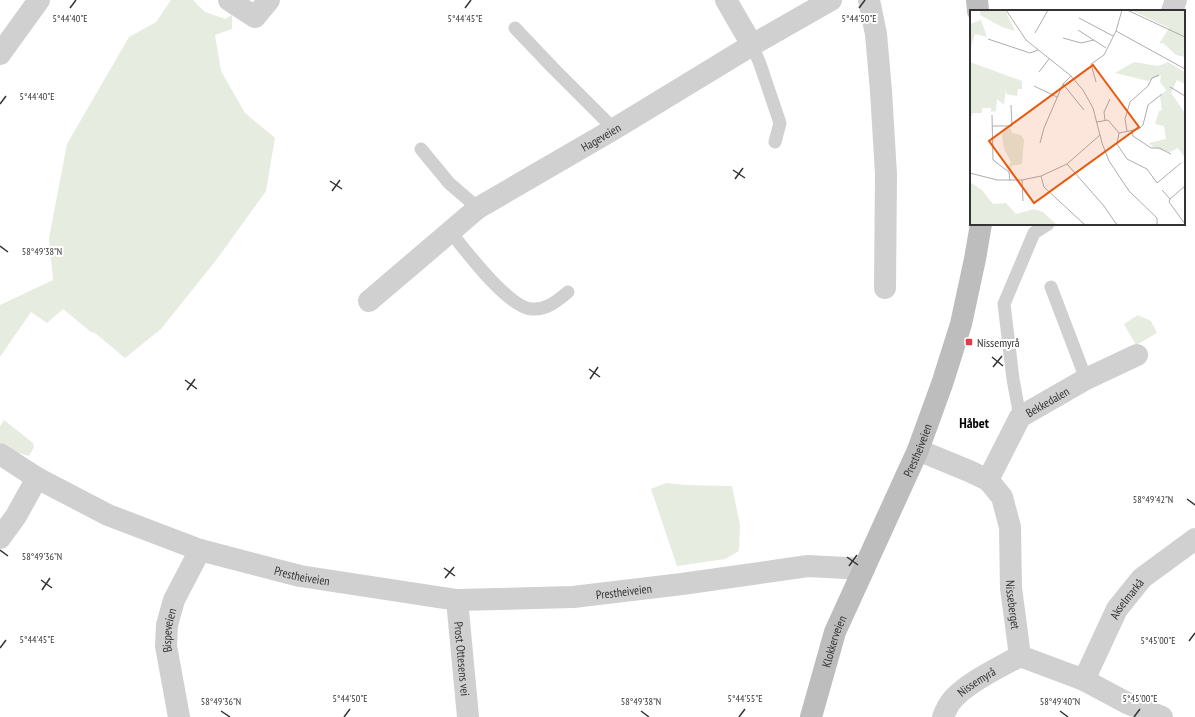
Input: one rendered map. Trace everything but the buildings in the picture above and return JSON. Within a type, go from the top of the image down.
[{"type":"street","points":[[0,54],[39,0]]},
{"type":"street","points":[[229,0],[255,17],[269,0]]},
{"type":"street","points":[[726,0],[752,45]]},
{"type":"street","name":"Hageveien","points":[[369,301],[478,208],[614,129],[752,45],[831,0]]},
{"type":"street","points":[[869,0],[876,34],[886,174],[885,288]]},
{"type":"street","points":[[977,0],[978,10]]},
{"type":"street","points":[[1172,10],[1176,0]]},
{"type":"street","name":"Prestheiveien","points":[[0,454],[37,478],[108,515],[200,550],[300,576],[457,600],[573,597],[682,584],[808,566],[864,569],[918,450],[942,384],[960,324],[975,259],[981,225]]},
{"type":"street","name":"Bekkedalen","points":[[988,480],[1020,417],[1086,379],[1137,355]]},
{"type":"street","name":"Nisseberget","points":[[918,450],[969,470],[988,480],[1002,497],[1010,527],[1011,588],[1020,656]]},
{"type":"street","points":[[0,538],[16,516],[37,478]]},
{"type":"street","name":"Akselmarkå","points":[[1084,680],[1117,609],[1142,578],[1195,539]]},
{"type":"street","name":"Bispeveien","points":[[179,717],[166,646],[167,625],[174,600],[200,550]]},
{"type":"street","name":"Klokkerveien","points":[[811,717],[835,632],[864,569]]},
{"type":"street","name":"Prost Ottesens vei","points":[[457,600],[468,717]]},
{"type":"street","points":[[1020,656],[1084,680],[1123,710],[1162,717]]},
{"type":"street","name":"Nissemyrå","points":[[944,717],[949,703],[958,694],[970,685],[1020,656]]},
{"type":"lane","points":[[515,28],[614,129]]},
{"type":"lane","points":[[752,45],[780,123],[775,142]]},
{"type":"lane","points":[[421,149],[449,183],[478,208]]},
{"type":"lane","points":[[1020,417],[1013,379],[1004,304],[1034,233],[1046,225]]},
{"type":"lane","points":[[450,231],[476,264],[502,292],[526,308],[532,309],[545,307],[554,303],[568,292]]},
{"type":"lane","points":[[1051,287],[1086,379]]},
{"type":"shaded area","points":[[171,0],[193,0],[205,12],[225,19],[232,15],[232,29],[215,35],[221,71],[245,113],[275,138],[266,191],[217,259],[161,329],[125,358],[63,309],[47,323],[31,312],[0,357],[0,305],[53,280],[49,238],[67,144],[129,37],[156,22]]},
{"type":"shaded area","points":[[1138,315],[1151,321],[1157,333],[1136,345],[1124,324]]},
{"type":"shaded area","points":[[4,420],[33,443],[34,447],[29,456],[16,452],[0,442],[0,426]]},
{"type":"shaded area","points":[[666,483],[732,486],[740,525],[739,551],[725,559],[677,566],[651,489]]},
{"type":"place","name":"Nissemyrå","points":[[969,342]]},
{"type":"district","name":"Håbet","points":[[974,423]]}]
